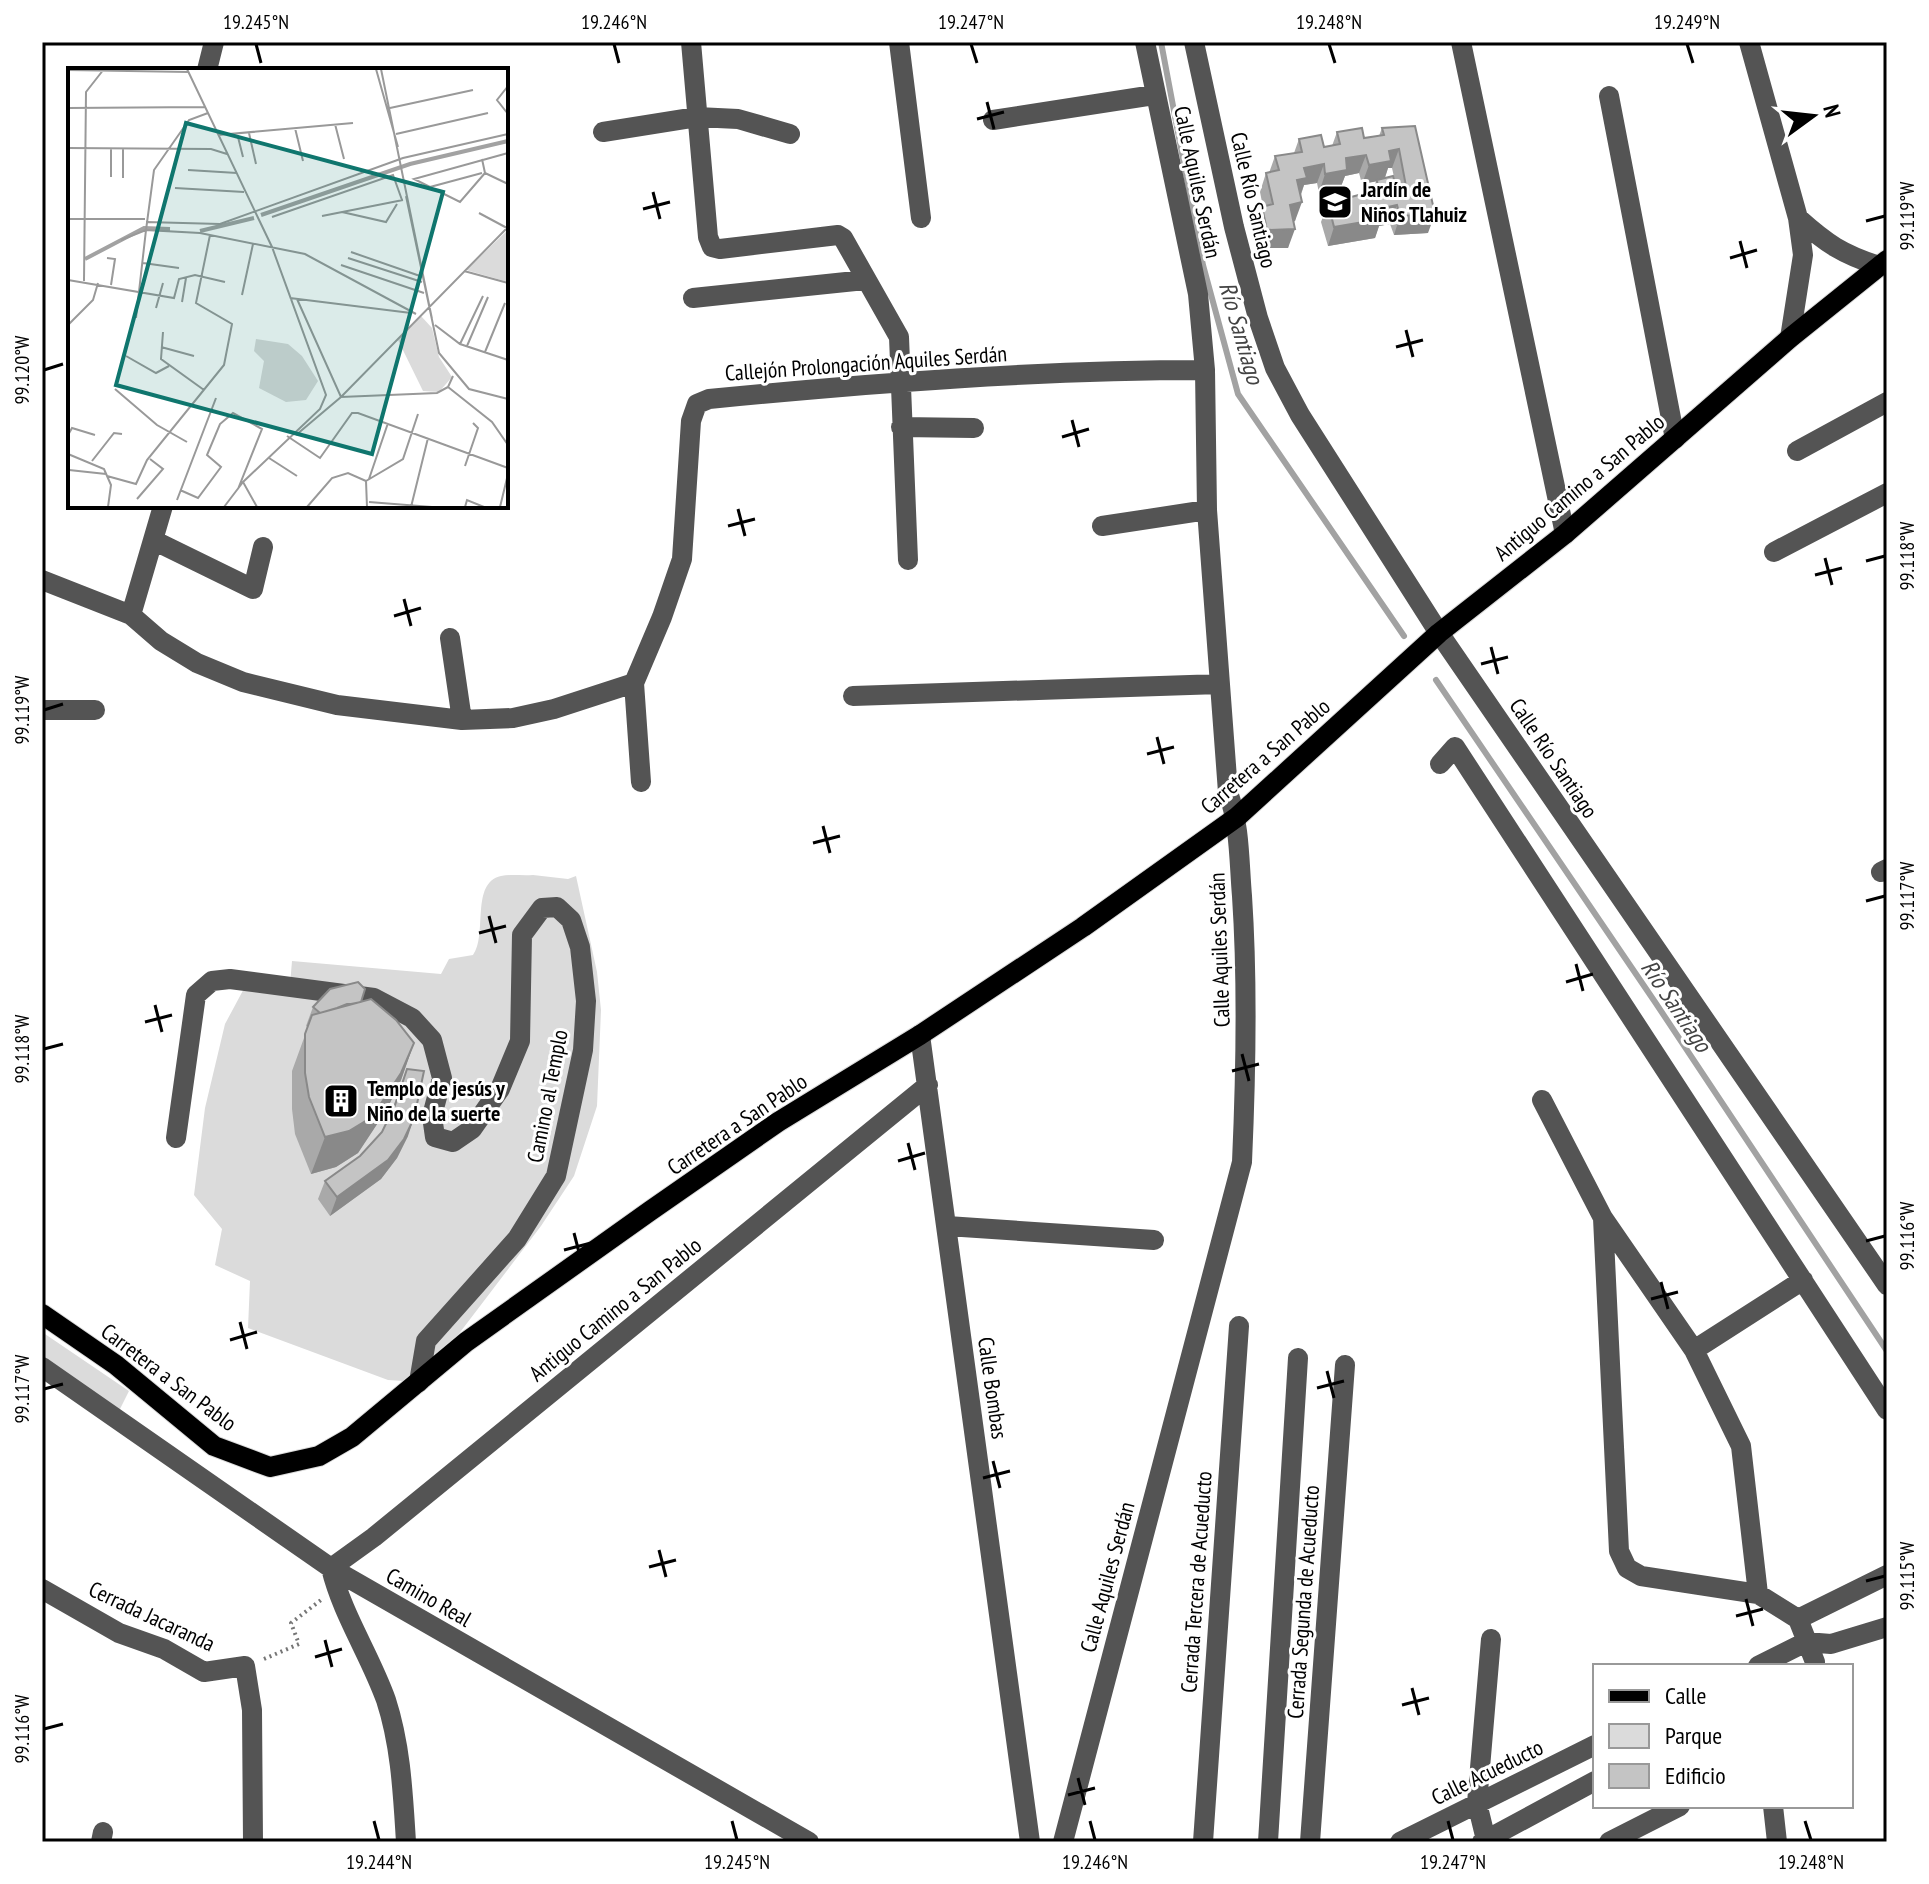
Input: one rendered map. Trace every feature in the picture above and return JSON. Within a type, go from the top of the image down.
[{"type":"main road","name":"Antiguo Camino a San Pablo","points":[[1439,633],[1565,534],[1790,338],[1883,263]]},
{"type":"main road","name":"Carretera a San Pablo","points":[[42,1314],[116,1365],[214,1446],[270,1467],[319,1456],[352,1437],[466,1342],[650,1211],[778,1122],[920,1035],[1083,927],[1237,817],[1439,633]]},
{"type":"street","points":[[208,68],[214,42]]},
{"type":"street","points":[[691,42],[708,237],[712,247],[720,249],[838,235],[843,238],[899,337],[908,560]]},
{"type":"street","points":[[899,42],[921,218]]},
{"type":"street","name":"Calle Aquiles Serdán","points":[[1063,1842],[1242,1162],[1247,1058],[1244,927],[1237,817],[1228,792],[1207,510],[1205,370],[1198,294],[1145,42]]},
{"type":"street","name":"Calle Río Santiago","points":[[1194,42],[1234,227],[1275,368],[1324,454],[1439,633],[1887,1285]]},
{"type":"street","points":[[1461,42],[1565,534]]},
{"type":"street","points":[[1749,42],[1798,218],[1803,255],[1790,338]]},
{"type":"street","points":[[993,120],[1154,95]]},
{"type":"street","points":[[1609,96],[1675,439]]},
{"type":"street","points":[[603,132],[697,117],[738,119],[790,134]]},
{"type":"street","points":[[1798,218],[1845,255],[1883,263]]},
{"type":"street","points":[[693,298],[865,280]]},
{"type":"street","name":"Callejón Prolongación Aquiles Serdán","points":[[634,683],[682,559],[691,421],[697,404],[709,399],[900,381],[1205,370]]},
{"type":"street","points":[[1797,451],[1887,402]]},
{"type":"street","points":[[901,427],[974,428]]},
{"type":"street","points":[[1774,552],[1887,493]]},
{"type":"street","points":[[131,615],[163,508]]},
{"type":"street","points":[[1102,526],[1207,510]]},
{"type":"street","points":[[155,541],[253,589],[263,547]]},
{"type":"street","points":[[42,580],[131,615],[161,641],[197,663],[243,682],[337,705],[462,720],[513,718],[554,709],[634,683],[641,782]]},
{"type":"street","points":[[450,638],[462,720]]},
{"type":"street","points":[[853,696],[1220,684]]},
{"type":"street","points":[[42,710],[95,710]]},
{"type":"street","points":[[1440,764],[1455,747],[1887,1410]]},
{"type":"street","name":"Camino al Templo","points":[[176,1138],[196,995],[212,981],[230,979],[374,998],[412,1018],[432,1040],[442,1078],[432,1116],[435,1137],[453,1142],[472,1129],[500,1089],[520,1041],[522,935],[542,908],[557,907],[571,920],[580,947],[586,1001],[583,1050],[556,1176],[517,1239],[426,1341],[419,1382]]},
{"type":"street","name":"Calle Bombas","points":[[920,1035],[1030,1842]]},
{"type":"street","name":"Antiguo Camino a San Pablo","points":[[333,1578],[374,1537],[928,1085]]},
{"type":"street","points":[[1542,1100],[1603,1218],[1694,1350],[1741,1446],[1758,1594]]},
{"type":"street","points":[[1603,1218],[1619,1551],[1627,1568],[1641,1576],[1758,1594],[1798,1619],[1811,1664]]},
{"type":"street","points":[[947,1226],[1154,1240]]},
{"type":"street","points":[[1694,1350],[1803,1280]]},
{"type":"street","name":"Cerrada Tercera de Acueducto","points":[[1203,1842],[1239,1326]]},
{"type":"street","points":[[1268,1842],[1298,1358]]},
{"type":"street","name":"Cerrada Segunda de Acueducto","points":[[1310,1842],[1345,1365]]},
{"type":"street","name":"Camino Real","points":[[42,1367],[333,1578],[809,1842]]},
{"type":"street","points":[[1798,1619],[1887,1575]]},
{"type":"street","points":[[333,1578],[386,1702],[397,1744],[406,1842]]},
{"type":"street","name":"Cerrada Jacaranda","points":[[42,1589],[119,1633],[164,1649],[204,1672],[245,1666]]},
{"type":"street","points":[[1762,1664],[1806,1642],[1831,1644],[1887,1627]]},
{"type":"street","points":[[1491,1639],[1477,1803],[1484,1841],[1593,1782]]},
{"type":"street","points":[[1811,1664],[1831,1644]]},
{"type":"street","points":[[245,1666],[253,1722],[253,1842]]},
{"type":"street","name":"Calle Acueducto","points":[[1400,1842],[1593,1746]]},
{"type":"street","points":[[1609,1842],[1676,1808]]},
{"type":"street","points":[[1773,1808],[1777,1842]]},
{"type":"path","points":[[245,1666],[299,1644],[291,1623],[333,1578]]},
{"type":"green space","points":[[505,875],[568,879],[576,876],[597,972],[601,1010],[597,1106],[574,1176],[541,1226],[458,1335],[403,1381],[388,1380],[248,1328],[250,1281],[215,1265],[222,1229],[194,1195],[205,1108],[225,1024],[247,983],[290,985],[292,961],[441,974],[449,959],[473,955],[479,935],[482,899],[492,881]]},
{"type":"green space","points":[[42,1332],[129,1391],[118,1413],[42,1360]]},
{"type":"building","points":[[1415,126],[1435,214],[1400,216],[1397,205],[1379,209],[1381,219],[1334,227],[1328,203],[1378,190],[1377,180],[1393,176],[1397,189],[1406,186],[1399,149],[1389,151],[1391,161],[1369,165],[1366,155],[1346,158],[1347,170],[1325,174],[1324,164],[1304,168],[1307,178],[1297,180],[1302,202],[1290,205],[1295,229],[1267,230],[1262,207],[1273,204],[1266,173],[1279,170],[1275,156],[1302,152],[1299,139],[1321,135],[1324,147],[1340,144],[1337,132],[1362,128],[1364,138],[1384,135],[1382,128]]},
{"type":"building","points":[[358,982],[365,989],[361,1002],[320,1013],[313,1007],[330,989]]},
{"type":"building","name":"Templo de jesús y Niño de la suerte","points":[[371,999],[396,1020],[414,1043],[401,1073],[372,1117],[349,1131],[325,1137],[309,1097],[305,1073],[305,1034],[312,1015]]},
{"type":"building","points":[[407,1069],[424,1071],[414,1118],[404,1139],[388,1160],[337,1197],[325,1181],[360,1156],[382,1132]]},
{"type":"waterway","name":"Río Santiago","points":[[1161,42],[1203,265],[1238,394],[1404,636]]},
{"type":"waterway","name":"Río Santiago","points":[[1436,680],[1887,1351]]},
{"type":"place","name":"Jardín de Niños Tlahuiz","points":[[1335,202]]},
{"type":"place","name":"Templo de jesús y Niño de la suerte","points":[[341,1101]]}]
